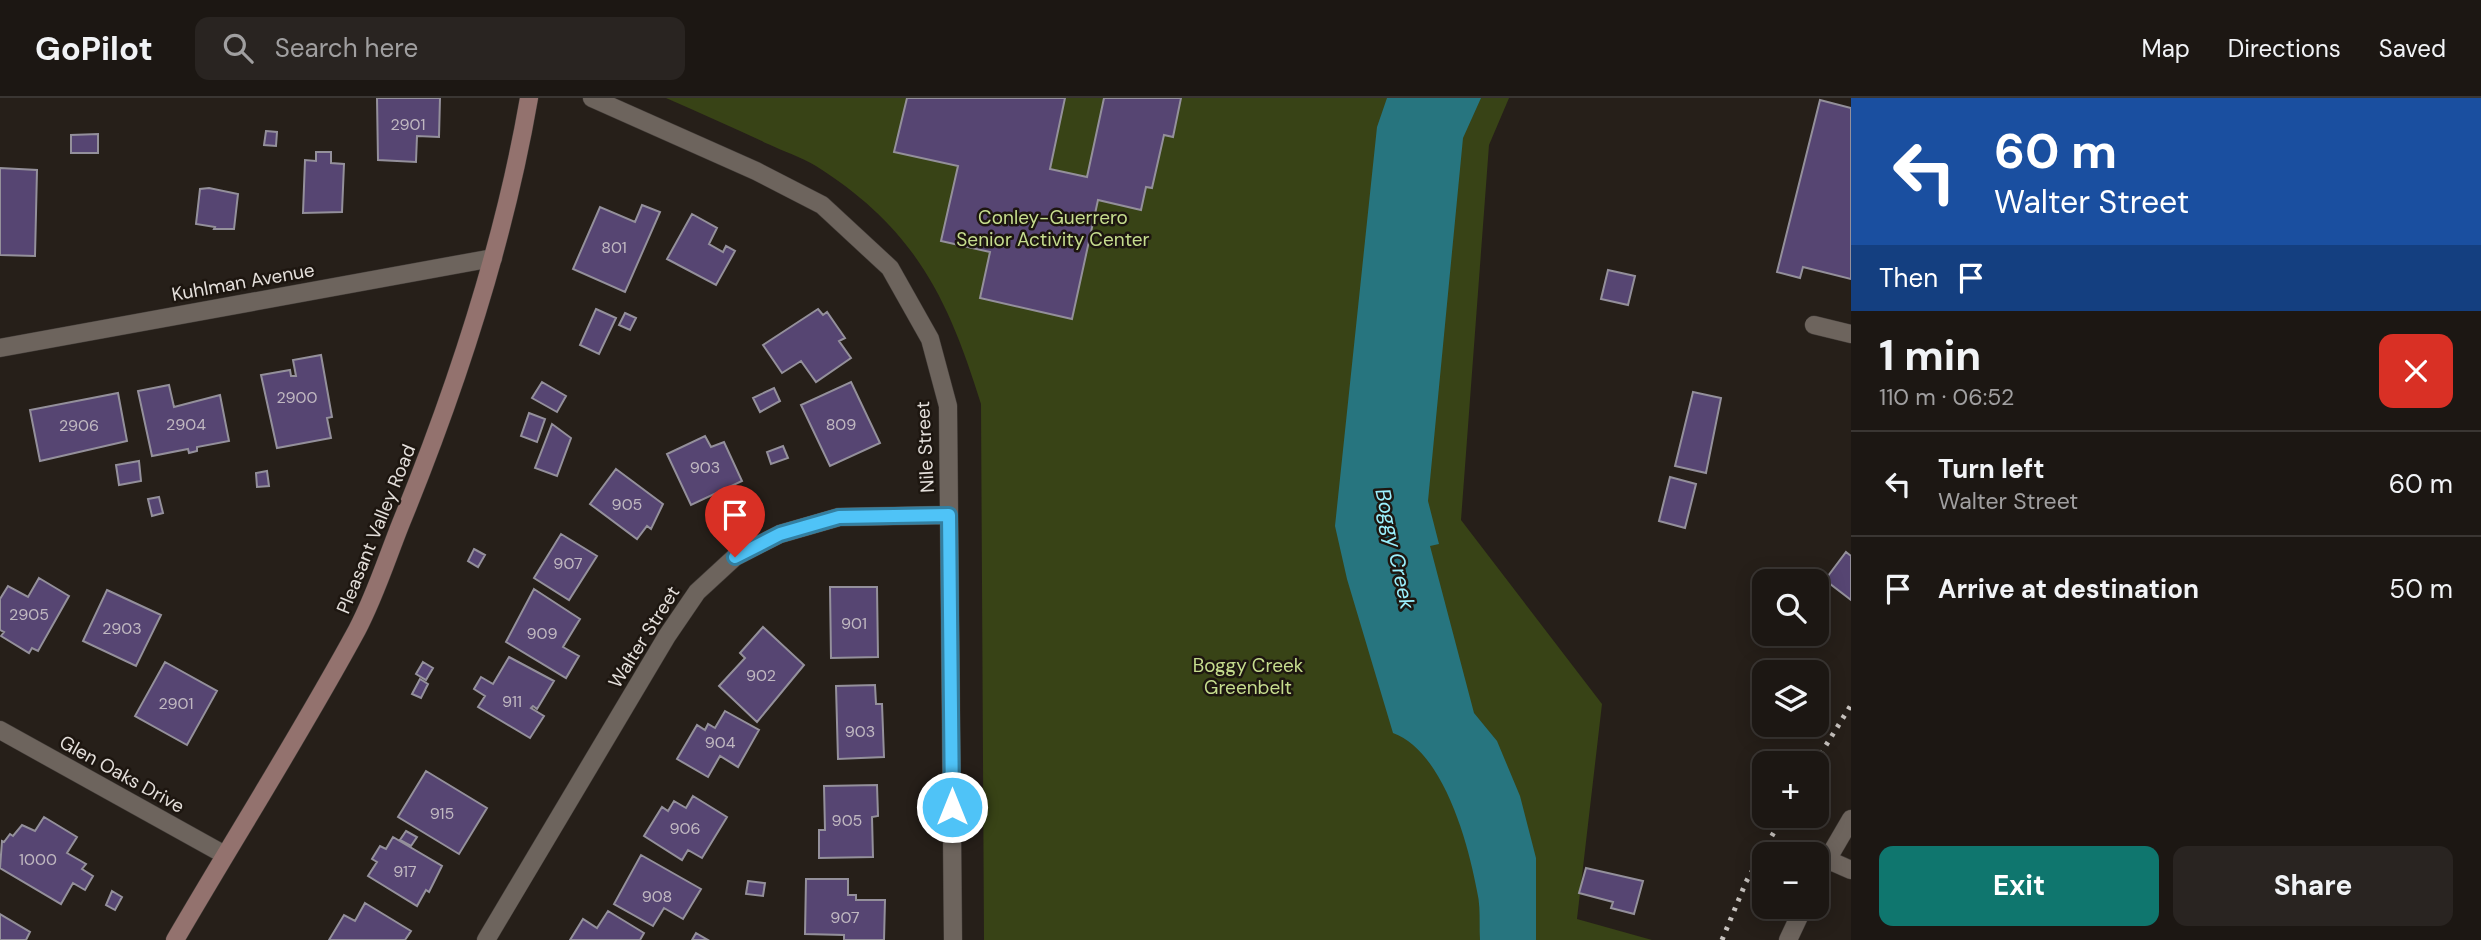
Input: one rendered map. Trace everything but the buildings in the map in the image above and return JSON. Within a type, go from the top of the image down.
[{"type":"main road","name":"Pleasant Valley Road","points":[[174,940],[358,628],[432,448],[493,258],[520,148],[529,98]]},
{"type":"street","name":"Nile Street","points":[[592,98],[756,171],[822,205],[890,268],[930,339],[948,406],[953,940]]},
{"type":"street","name":"Kuhlman Avenue","points":[[0,348],[493,258]]},
{"type":"street","points":[[1814,325],[1851,334]]},
{"type":"street","name":"Walter Street","points":[[485,940],[667,636],[697,592],[735,557],[780,534],[839,517],[949,515]]},
{"type":"street","name":"Glen Oaks Drive","points":[[0,730],[225,855]]},
{"type":"street","points":[[1829,854],[1851,819]]},
{"type":"street","points":[[1829,860],[1851,870]]},
{"type":"street","points":[[1788,940],[1798,919]]},
{"type":"green space","name":"Boggy Creek Greenbelt","points":[[666,98],[1509,98],[1489,145],[1461,520],[1602,704],[1577,919],[1652,940],[984,940],[981,404],[955,330],[923,268],[903,240],[850,190],[810,163]]},
{"type":"water","name":"Boggy Creek","points":[[1387,98],[1481,98],[1463,138],[1428,501],[1439,544],[1430,546],[1474,713],[1497,741],[1520,796],[1536,858],[1536,940],[1480,940],[1478,897],[1460,824],[1439,778],[1426,758],[1411,743],[1393,733],[1347,579],[1335,526],[1377,127]]},
{"type":"railway","points":[[1822,751],[1851,705]]},
{"type":"railway","points":[[1722,940],[1746,882],[1776,828]]},
{"type":"route","points":[[735,557],[780,534],[839,517],[949,515],[952,807]]},
{"type":"park label","name":"Conley-Guerrero Senior Activity Center","points":[[1053,228]]}]
